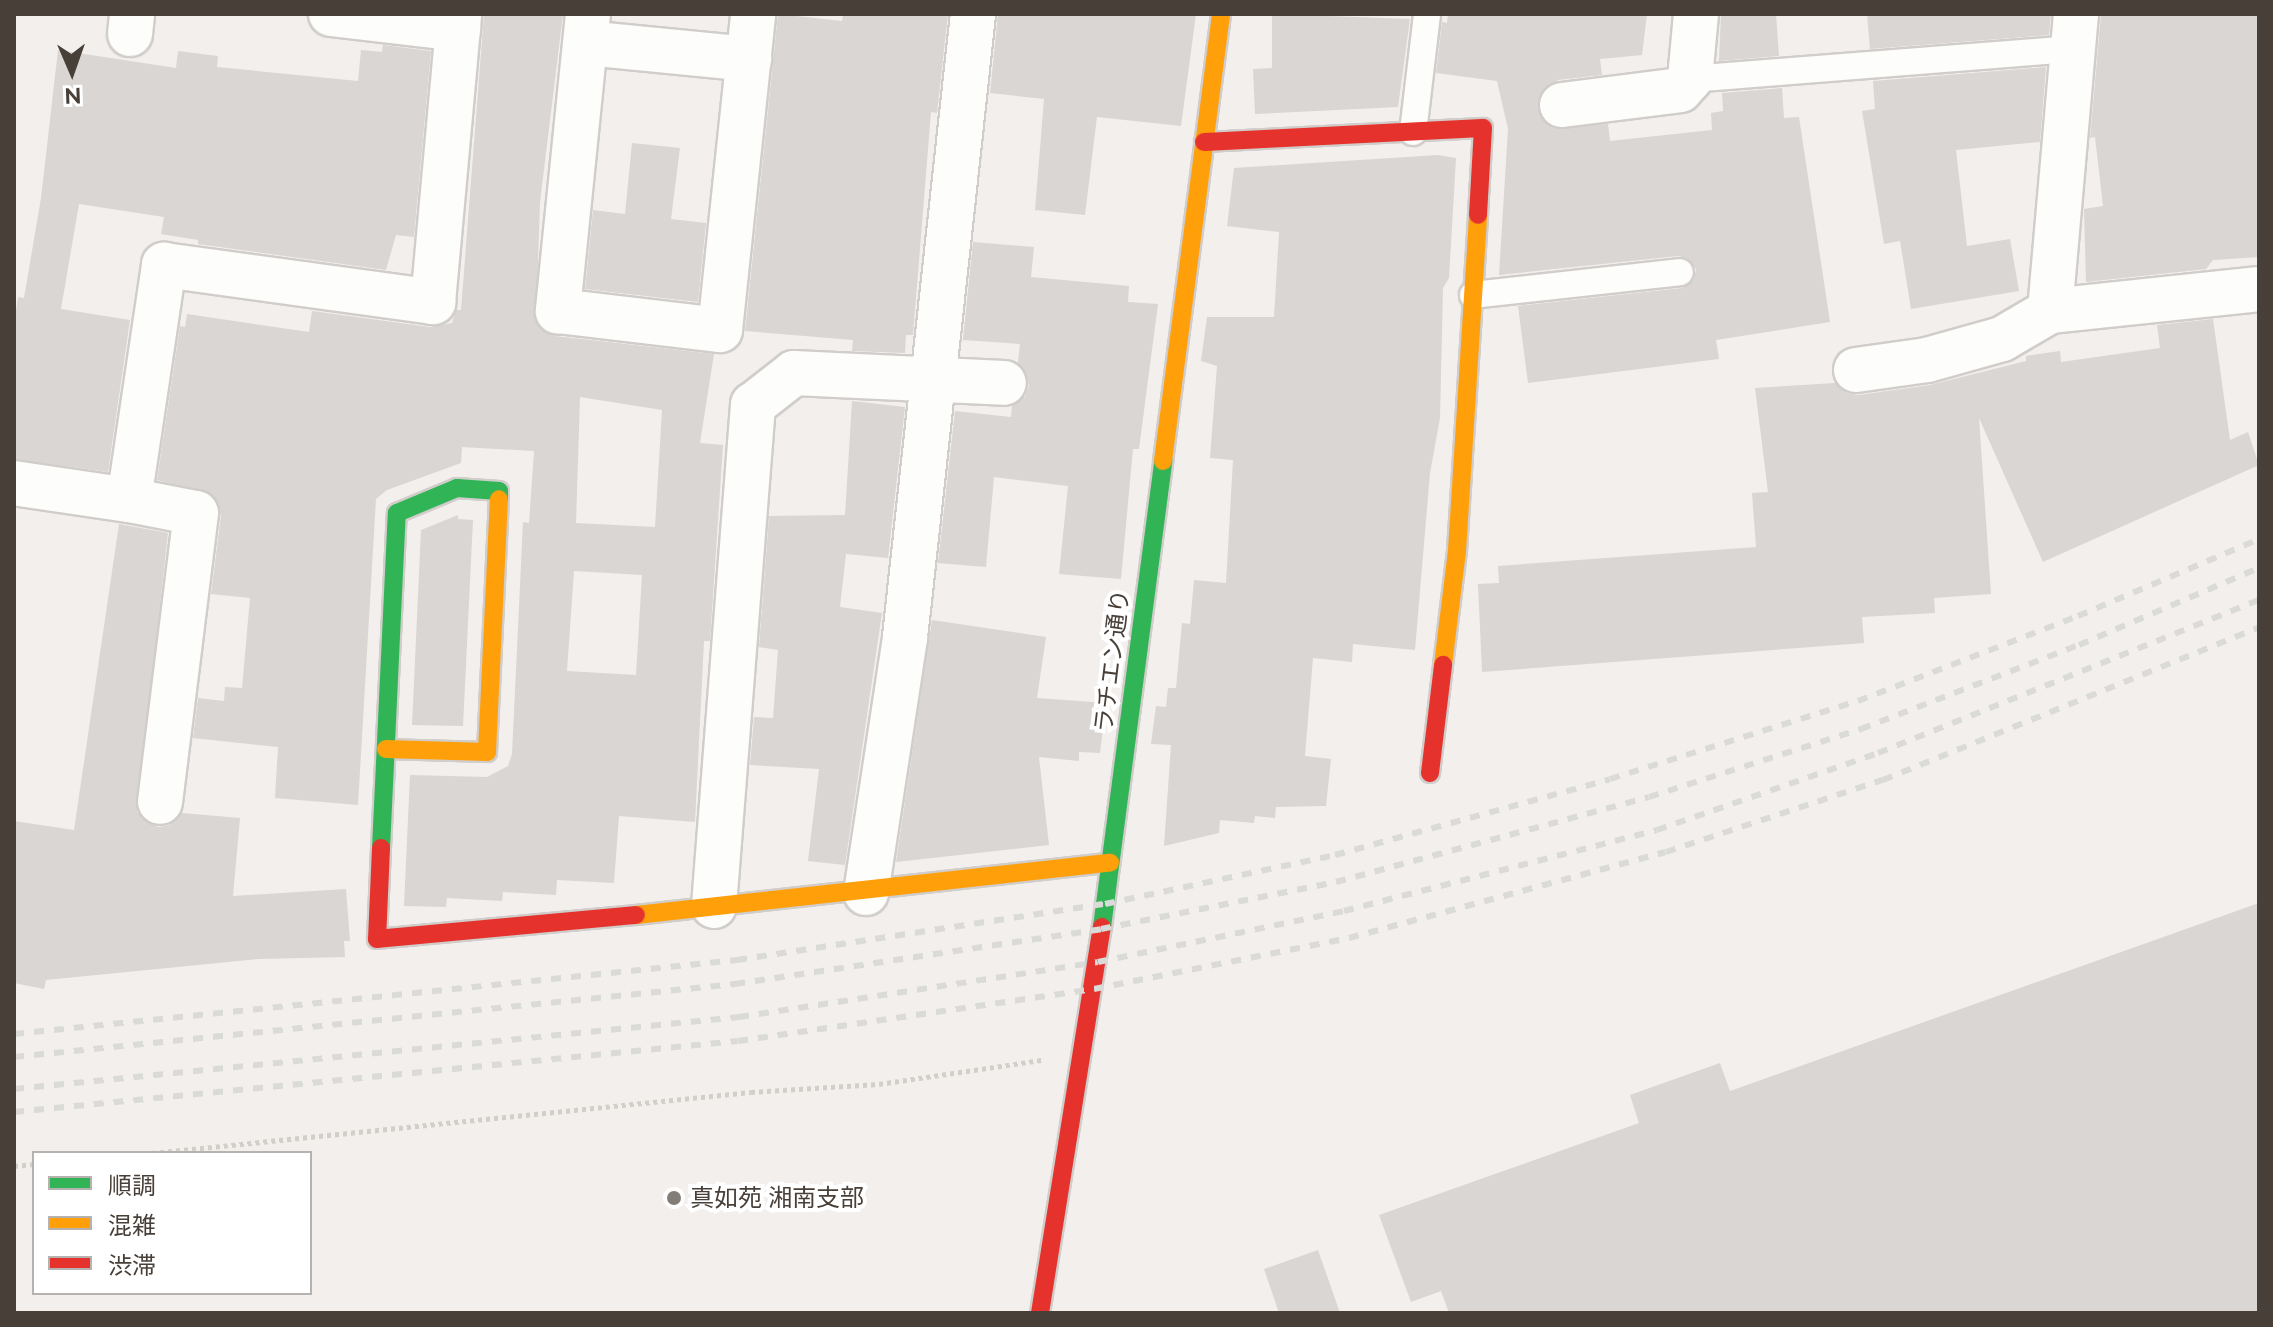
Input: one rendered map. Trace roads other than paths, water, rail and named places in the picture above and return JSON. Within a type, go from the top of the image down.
[{"type":"street","points":[[129,500],[164,265],[433,302],[459,22],[331,14]]},
{"type":"street","points":[[749,59],[587,28],[558,311],[720,330],[749,59],[753,14]]},
{"type":"street","points":[[866,893],[905,637],[973,14]]},
{"type":"street","name":"ラチエン通り","points":[[1040,1313],[1086,1052],[1221,14]]},
{"type":"street","points":[[1562,105],[1680,90],[1690,79],[1696,14]]},
{"type":"street","points":[[2050,311],[2074,31]]},
{"type":"street","points":[[1204,142],[1483,128],[1457,551],[1430,773]]},
{"type":"street","points":[[1856,370],[1927,360],[2002,339],[2050,311],[2259,289]]},
{"type":"street","points":[[714,906],[753,405],[794,373],[1004,383]]},
{"type":"street","points":[[14,483],[196,513],[160,802]]},
{"type":"street","points":[[386,749],[487,752],[499,491],[457,488],[397,513],[377,939],[866,893],[1110,863]]},
{"type":"lane","points":[[1413,132],[1427,14]]},
{"type":"lane","points":[[1690,79],[2074,31]]},
{"type":"lane","points":[[1473,295],[1680,272]]},
{"type":"railway","points":[[14,1034],[737,960],[1105,904],[1335,855],[1610,779],[1858,701],[2078,616],[2259,539]]},
{"type":"railway","points":[[14,1057],[735,984],[1101,929],[1336,882],[1649,797],[1861,729],[2079,645],[2259,568]]},
{"type":"railway","points":[[14,1089],[739,1017],[1098,962],[1344,911],[1657,830],[1878,753],[2259,600]]},
{"type":"railway","points":[[14,1112],[738,1041],[1094,989],[1349,938],[1666,852],[1883,780],[2259,627]]},
{"type":"place","name":"真如苑 湘南支部","points":[[674,1198]]}]
